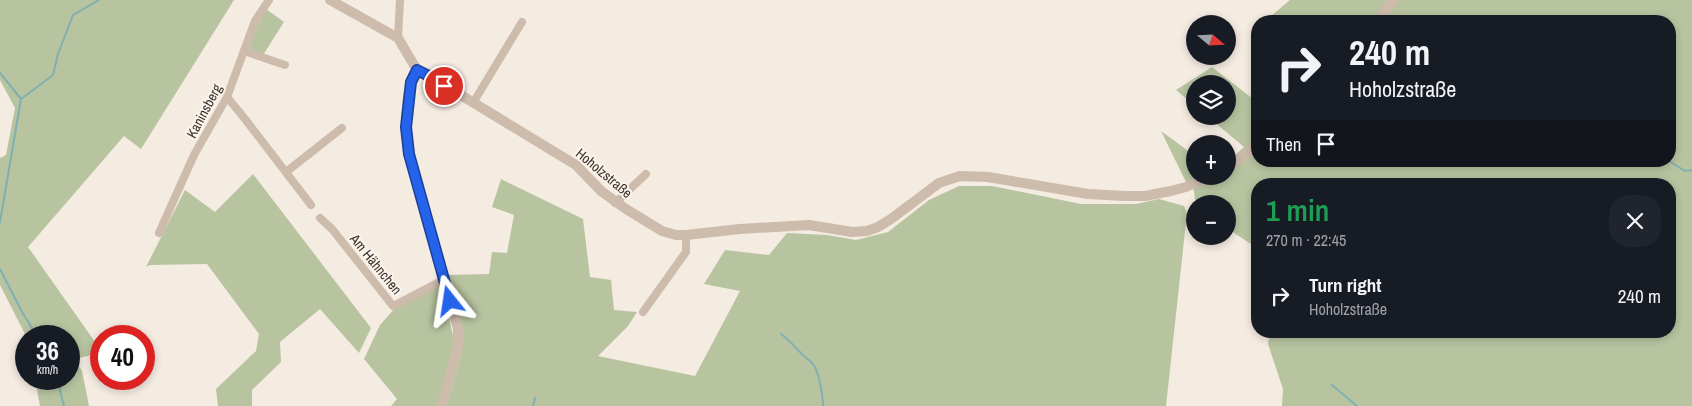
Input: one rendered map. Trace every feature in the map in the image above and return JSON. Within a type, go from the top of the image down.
[{"type":"street","name":"Kaninsberg","points":[[159,233],[194,155],[227,97],[255,20],[269,0]]},
{"type":"street","points":[[330,0],[398,38],[417,70],[411,82],[406,127],[409,154],[458,329],[458,345],[442,406]]},
{"type":"street","points":[[398,38],[400,0]]},
{"type":"street","points":[[1382,15],[1394,0]]},
{"type":"street","points":[[473,103],[522,22]]},
{"type":"street","points":[[244,51],[285,65]]},
{"type":"street","name":"Hoholzstraße","points":[[417,70],[576,165],[615,203],[662,231],[686,236],[790,225],[809,225],[858,233],[872,230],[939,184],[960,176],[976,176],[1103,196],[1145,196],[1191,185]]},
{"type":"street","points":[[227,97],[311,206]]},
{"type":"street","points":[[286,172],[342,128]]},
{"type":"street","points":[[1236,162],[1251,150]]},
{"type":"street","points":[[615,203],[646,174]]},
{"type":"street","name":"Am Hähnchen","points":[[320,218],[332,229],[393,306],[445,281]]},
{"type":"street","points":[[643,312],[686,252],[686,236]]},
{"type":"green space","points":[[0,0],[234,0],[141,149],[124,136],[28,247],[90,335],[90,355],[88,356],[80,358],[80,325],[20,325],[0,285],[0,158],[6,155],[15,108],[0,80]]},
{"type":"green space","points":[[1290,0],[1692,0],[1692,406],[1282,406],[1283,389],[1268,344],[1269,338],[1676,338],[1676,178],[1251,178],[1251,244],[1236,234],[1236,195],[1194,195],[1193,185],[1236,185],[1236,154],[1244,147],[1236,140],[1236,135],[1230,135],[1218,125],[1236,125],[1236,86],[1251,97],[1251,167],[1676,167],[1676,15],[1272,15]]},
{"type":"green space","points":[[266,9],[284,22],[263,55],[249,50],[254,32]]},
{"type":"green space","points":[[1212,67],[1222,75],[1199,75]]},
{"type":"green space","points":[[1186,84],[1186,98],[1176,90]]},
{"type":"green space","points":[[1161,131],[1186,149],[1186,182]]},
{"type":"green space","points":[[253,174],[371,328],[359,353],[320,309],[280,342],[281,362],[252,390],[252,406],[218,406],[216,389],[256,351],[259,334],[207,264],[150,265],[146,267],[185,190],[215,212]]},
{"type":"green space","points":[[501,179],[583,219],[590,277],[611,280],[614,310],[637,312],[628,326],[598,356],[695,376],[740,291],[704,284],[725,250],[769,255],[787,233],[827,235],[856,240],[888,232],[929,200],[959,186],[992,186],[1081,204],[1136,204],[1159,199],[1184,206],[1186,222],[1166,406],[447,406],[461,353],[461,329],[446,275],[489,274],[492,252],[507,253],[514,215],[492,207]]},
{"type":"green space","points":[[437,286],[442,287],[454,340],[437,406],[391,406],[397,399],[364,359],[380,325],[395,308]]},
{"type":"green space","points":[[80,368],[89,406],[40,406],[37,390],[80,390]]},
{"type":"waterway","points":[[0,222],[21,99],[53,75],[58,54],[73,15],[99,0]]},
{"type":"waterway","points":[[0,73],[21,99]]},
{"type":"waterway","points":[[1676,165],[1685,171],[1692,170]]},
{"type":"waterway","points":[[0,269],[30,325]]},
{"type":"waterway","points":[[781,334],[813,364],[820,384],[823,406]]},
{"type":"waterway","points":[[1332,385],[1357,406]]},
{"type":"waterway","points":[[60,390],[64,406]]},
{"type":"waterway","points":[[533,406],[535,398]]},
{"type":"route","points":[[444,86],[417,70],[411,82],[406,127],[409,154],[421,202],[446,282],[450,301]]}]
